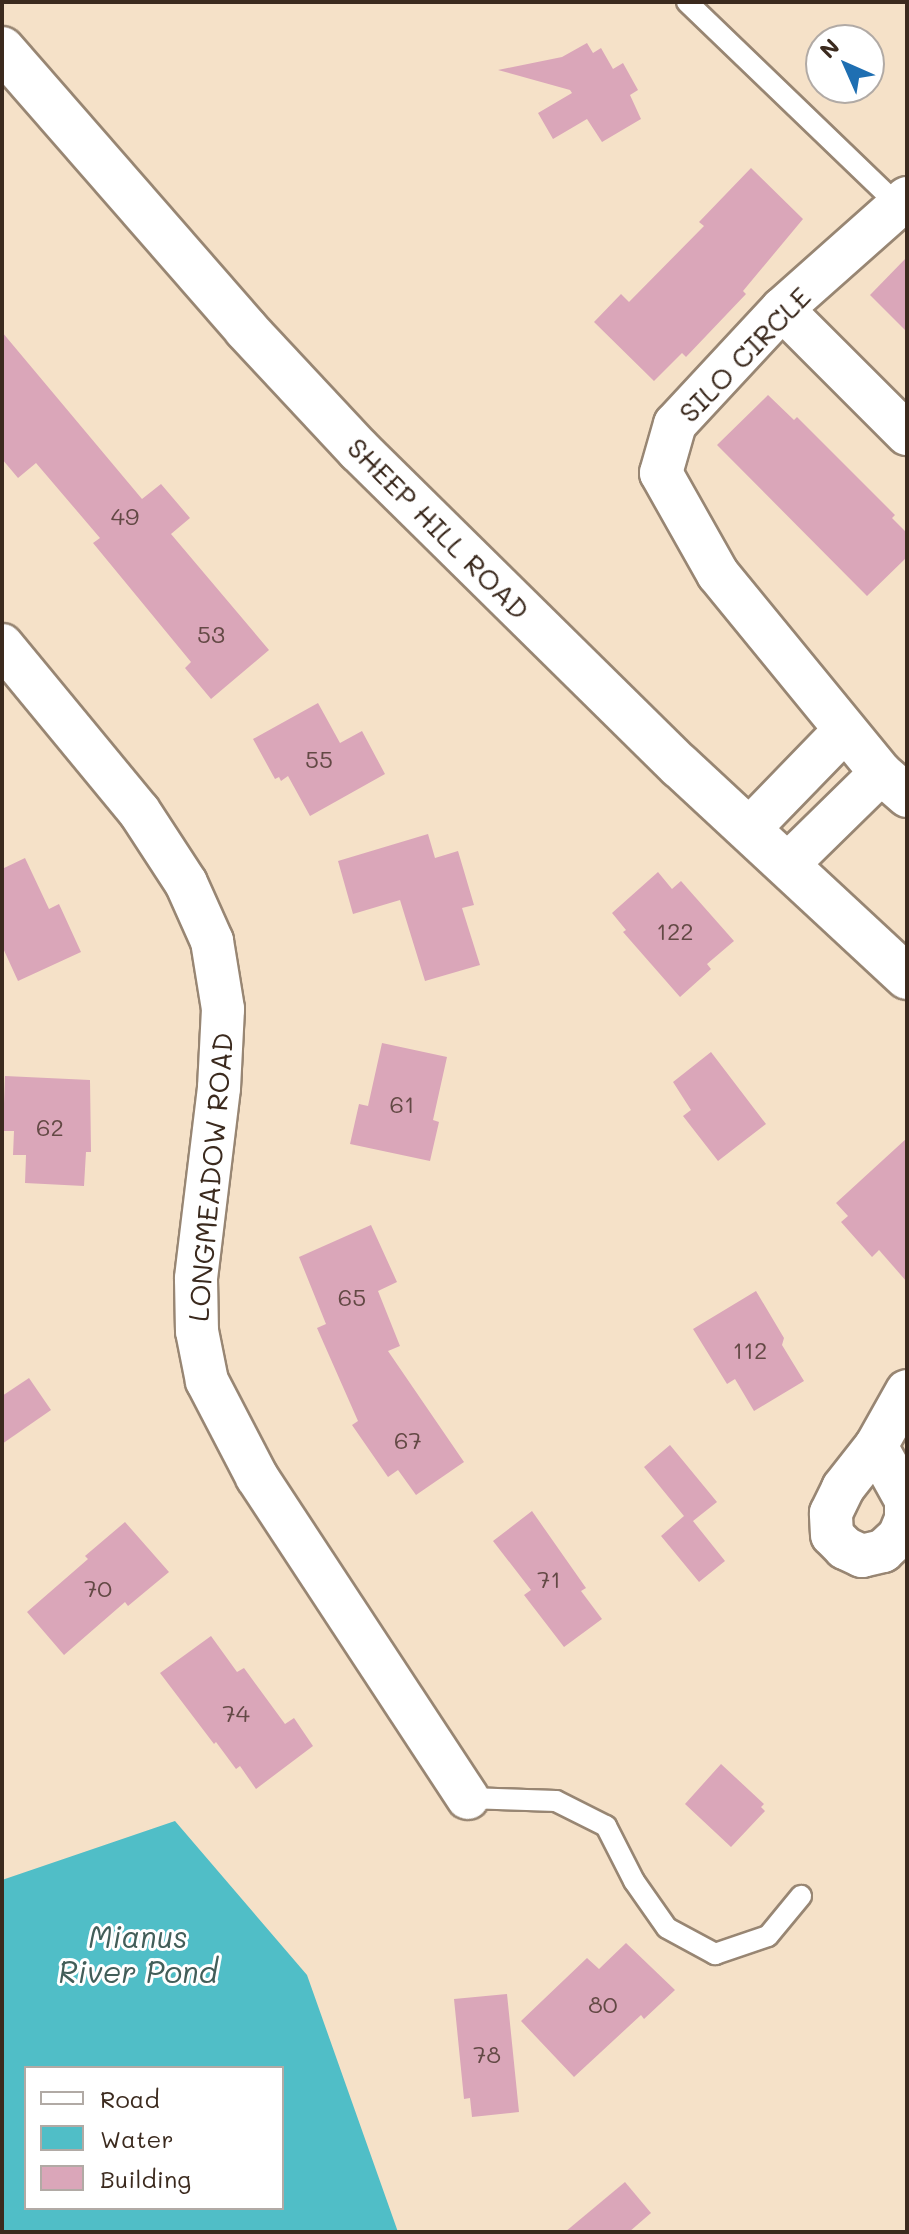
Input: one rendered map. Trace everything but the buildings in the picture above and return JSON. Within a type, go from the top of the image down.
[{"type":"street","name":"SHEEP HILL ROAD","points":[[2,49],[246,329],[359,450],[680,766],[907,977]]},
{"type":"street","name":"SILO CIRCLE","points":[[788,864],[894,784],[845,730],[718,574],[661,473],[675,424],[782,309],[903,201]]},
{"type":"street","points":[[782,309],[907,434]]},
{"type":"street","name":"LONGMEADOW ROAD","points":[[2,645],[139,811],[186,883],[212,941],[223,1009],[221,1057],[196,1279],[197,1331],[207,1381],[257,1477],[468,1798]]},
{"type":"street","points":[[750,828],[845,730]]},
{"type":"street","points":[[876,1446],[907,1391]]},
{"type":"lane","points":[[687,2],[903,201]]},
{"type":"lane","points":[[468,1798],[556,1801],[606,1826],[634,1881],[667,1928],[715,1954],[768,1936],[801,1896]]},
{"type":"water","name":"Mianus River Pond","points":[[175,1821],[307,1975],[398,2232],[2,2232],[2,1880]]}]
